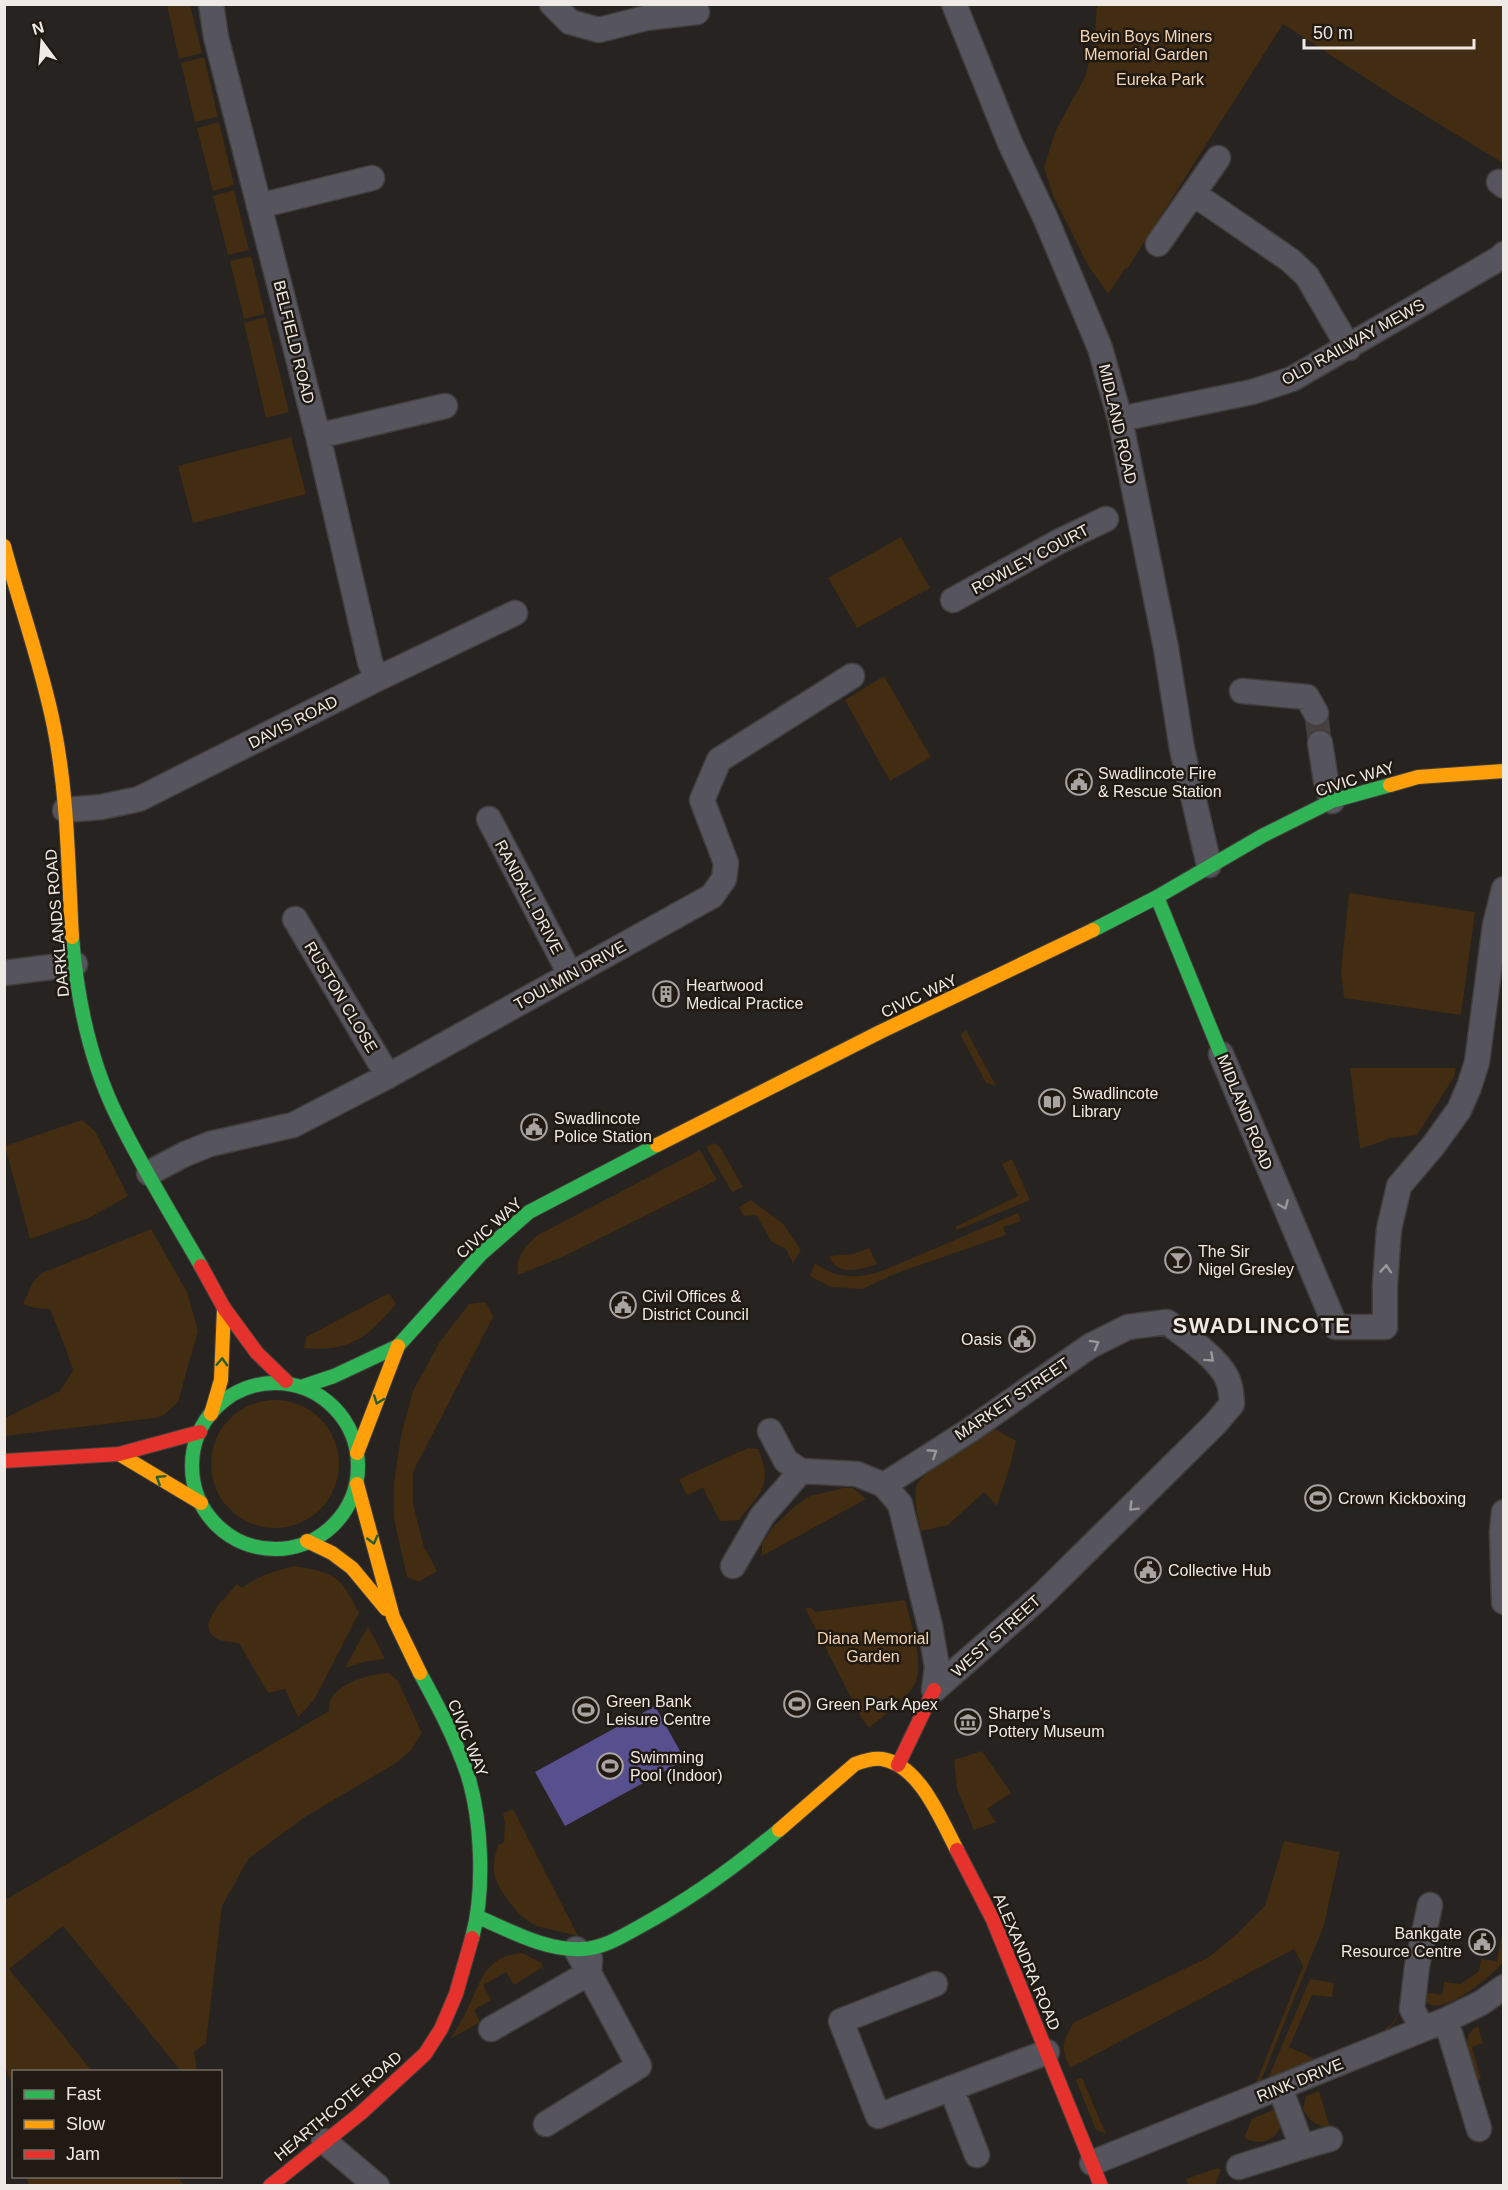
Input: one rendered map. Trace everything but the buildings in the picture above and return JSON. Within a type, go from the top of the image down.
[{"type":"street","name":"BELFIELD ROAD","points":[[211,4],[216,37],[318,436],[370,662],[377,679]]},
{"type":"street","points":[[552,4],[570,22],[599,30],[646,18],[697,12]]},
{"type":"street","name":"MIDLAND ROAD","points":[[954,4],[1010,143],[1045,217],[1100,348],[1120,420],[1166,648],[1182,749],[1209,865]]},
{"type":"street","points":[[1158,244],[1218,158]]},
{"type":"street","points":[[259,206],[372,178]]},
{"type":"street","points":[[1194,194],[1290,260],[1307,276],[1349,348]]},
{"type":"street","name":"OLD RAILWAY MEWS","points":[[1120,420],[1252,392],[1292,380],[1500,258],[1503,254]]},
{"type":"street","points":[[318,436],[445,406]]},
{"type":"street","name":"ROWLEY COURT","points":[[953,600],[1060,541],[1106,519]]},
{"type":"street","name":"DARKLANDS ROAD","points":[[4,546],[48,695],[59,753],[65,810],[75,964],[80,1003],[109,1096],[118,1118],[224,1308],[257,1353],[286,1381]]},
{"type":"street","name":"DAVIS ROAD","points":[[65,810],[100,807],[139,799],[377,679],[515,613]]},
{"type":"street","name":"TOULMIN DRIVE","points":[[149,1173],[210,1144],[293,1125],[388,1076],[712,896],[724,879],[726,863],[702,800],[719,760],[852,676]]},
{"type":"street","points":[[1242,691],[1307,697],[1316,713]]},
{"type":"street","points":[[1320,743],[1326,781],[1332,801]]},
{"type":"street","name":"CIVIC WAY","points":[[357,1453],[398,1346],[481,1254],[529,1212],[880,1032],[1055,950],[1156,897],[1209,865],[1332,801],[1418,777],[1503,771]]},
{"type":"street","name":"RANDALL DRIVE","points":[[489,819],[570,974]]},
{"type":"street","name":"MIDLAND ROAD","points":[[1156,897],[1336,1327],[1385,1327],[1389,1229],[1399,1186],[1459,1110],[1469,1087],[1477,1062],[1495,925],[1503,889]]},
{"type":"street","name":"RUSTON CLOSE","points":[[295,919],[388,1076]]},
{"type":"street","points":[[4,973],[75,964]]},
{"type":"street","points":[[211,1414],[221,1380],[224,1308]]},
{"type":"street","name":"WEST STREET","points":[[898,1765],[934,1690],[999,1635],[1099,1541],[1232,1404],[1227,1376],[1216,1363],[1167,1322],[1144,1323]]},
{"type":"street","name":"MARKET STREET","points":[[884,1485],[970,1430],[1090,1346],[1128,1327],[1144,1323]]},
{"type":"street","name":"CIVIC WAY","points":[[301,1387],[334,1376],[398,1346]]},
{"type":"street","points":[[286,1381],[323,1397],[340,1414],[347,1424],[357,1453],[359,1468],[357,1484],[337,1521],[324,1533],[286,1548],[265,1549],[245,1545],[227,1535],[212,1522],[201,1503],[197,1487],[194,1450],[200,1432],[211,1414],[225,1399],[261,1382],[286,1381]]},
{"type":"street","points":[[770,1431],[786,1461],[801,1471],[857,1474],[884,1485],[900,1504],[937,1667],[934,1690]]},
{"type":"street","points":[[4,1461],[119,1454],[200,1432]]},
{"type":"street","points":[[119,1454],[201,1503]]},
{"type":"street","points":[[733,1566],[762,1516],[801,1471]]},
{"type":"street","name":"CIVIC WAY","points":[[357,1484],[393,1617],[446,1720],[467,1774],[478,1839],[480,1868],[478,1917]]},
{"type":"street","points":[[1503,1512],[1503,1602]]},
{"type":"street","name":"CIVIC WAY","points":[[307,1541],[332,1553],[352,1568],[393,1617]]},
{"type":"street","points":[[478,1917],[547,1943],[583,1948],[608,1944],[654,1919],[720,1875],[772,1836],[855,1764],[882,1759],[898,1765]]},
{"type":"street","name":"ALEXANDRA ROAD","points":[[898,1765],[913,1776],[923,1789],[993,1920],[1097,2174]]},
{"type":"street","points":[[1423,2029],[1412,2009],[1417,1966],[1430,1905]]},
{"type":"street","name":"HEARTHCOTE ROAD","points":[[270,2186],[361,2113],[425,2054],[441,2029],[456,1994],[478,1917]]},
{"type":"street","points":[[546,2124],[639,2066],[589,1973],[583,1948]]},
{"type":"street","points":[[491,2029],[589,1973]]},
{"type":"street","points":[[935,1984],[842,2021],[878,2116],[1047,2052]]},
{"type":"street","name":"RINK DRIVE","points":[[1097,2174],[1280,2088],[1446,2020],[1503,1987]]},
{"type":"street","points":[[1446,2020],[1479,2129]]},
{"type":"street","points":[[951,2088],[977,2154]]},
{"type":"street","points":[[1280,2088],[1302,2146]]},
{"type":"street","points":[[1239,2167],[1330,2139]]},
{"type":"street","points":[[324,2141],[378,2186]]},
{"type":"green space","points":[[167,5],[190,5],[202,53],[179,59]]},
{"type":"green space","name":"Eureka Park","points":[[1097,5],[1503,5],[1503,163],[1398,99],[1283,24],[1127,269],[1126,267],[1108,294],[1089,267],[1053,196],[1044,167],[1056,130],[1086,75],[1095,33]]},
{"type":"green space","points":[[204,57],[218,117],[195,122],[181,63]]},
{"type":"green space","points":[[219,122],[234,185],[213,191],[197,128]]},
{"type":"green space","points":[[234,190],[249,250],[228,255],[213,196]]},
{"type":"green space","points":[[251,256],[265,314],[244,319],[230,261]]},
{"type":"green space","points":[[266,317],[289,412],[266,418],[244,323]]},
{"type":"green space","points":[[291,437],[306,494],[193,523],[178,466]]},
{"type":"green space","points":[[901,537],[930,588],[857,628],[828,578]]},
{"type":"green space","points":[[884,676],[931,757],[890,781],[845,700]]},
{"type":"green space","points":[[1349,893],[1475,912],[1461,1015],[1344,998],[1341,971]]},
{"type":"green space","points":[[966,1030],[996,1086],[986,1083],[961,1036]]},
{"type":"green space","points":[[1350,1068],[1456,1068],[1454,1077],[1417,1135],[1391,1138],[1360,1149]]},
{"type":"green space","points":[[82,1120],[95,1131],[128,1196],[89,1218],[30,1239],[5,1146]]},
{"type":"green space","points":[[714,1143],[720,1147],[743,1187],[732,1192],[706,1147]]},
{"type":"green space","points":[[700,1150],[717,1180],[560,1258],[518,1275],[520,1257],[525,1248],[538,1235]]},
{"type":"green space","points":[[1012,1159],[1030,1200],[957,1230],[955,1227],[1018,1196],[1002,1164]]},
{"type":"green space","points":[[751,1200],[783,1224],[801,1250],[793,1263],[786,1249],[772,1242],[756,1215],[744,1216],[739,1207]]},
{"type":"green space","points":[[1018,1213],[1021,1221],[1003,1227],[1006,1235],[897,1273],[862,1289],[831,1287],[810,1276],[815,1263],[831,1272],[847,1276],[882,1271]]},
{"type":"green space","points":[[151,1229],[187,1292],[198,1331],[178,1402],[164,1415],[155,1418],[5,1436],[5,1418],[60,1391],[73,1371],[50,1309],[23,1304],[33,1282],[42,1273]]},
{"type":"green space","points":[[869,1248],[877,1264],[856,1270],[837,1267],[829,1256],[853,1254]]},
{"type":"green space","points":[[389,1293],[396,1304],[366,1334],[346,1345],[334,1348],[304,1348],[306,1337]]},
{"type":"green space","points":[[486,1302],[493,1317],[413,1472],[413,1504],[424,1547],[437,1571],[418,1582],[407,1577],[394,1519],[394,1482],[401,1436],[413,1391],[439,1343],[469,1304]]},
{"type":"green space","points":[[275,1400],[299,1405],[320,1419],[334,1440],[339,1464],[334,1488],[320,1509],[299,1523],[275,1528],[251,1523],[230,1509],[216,1488],[211,1464],[216,1440],[230,1419],[251,1405]]},
{"type":"green space","points":[[995,1429],[1016,1441],[997,1506],[984,1492],[948,1525],[921,1531],[916,1499],[916,1488],[920,1481],[938,1465]]},
{"type":"green space","points":[[748,1448],[758,1449],[763,1461],[765,1480],[762,1488],[739,1520],[720,1521],[703,1488],[687,1495],[679,1479]]},
{"type":"green space","points":[[843,1488],[853,1488],[866,1499],[762,1556],[762,1543],[774,1526],[795,1506],[810,1496]]},
{"type":"green space","points":[[294,1566],[319,1571],[335,1578],[347,1591],[359,1613],[314,1700],[298,1717],[285,1689],[268,1693],[239,1643],[214,1637],[208,1623],[218,1605],[237,1584],[242,1588],[266,1574]]},
{"type":"green space","name":"Diana Memorial Garden","points":[[905,1600],[917,1646],[916,1681],[901,1700],[869,1728],[861,1717],[805,1608],[812,1608],[815,1612]]},
{"type":"green space","points":[[368,1626],[385,1659],[363,1662],[345,1668]]},
{"type":"green space","points":[[389,1673],[398,1681],[422,1733],[411,1750],[396,1763],[305,1817],[249,1858],[222,1906],[206,2043],[194,2052],[197,2070],[180,2070],[63,1926],[9,1969],[91,2070],[12,2070],[12,2083],[4,2065],[5,1900],[329,1711],[330,1701],[340,1689],[356,1680]]},
{"type":"green space","points":[[982,1751],[1011,1793],[987,1809],[996,1822],[974,1830],[957,1789],[954,1760]]},
{"type":"green space","points":[[513,1809],[578,1936],[530,1923],[504,1895],[494,1872],[494,1858],[498,1845],[504,1842],[503,1813]]},
{"type":"green space","points":[[1284,1841],[1340,1852],[1324,1925],[1260,2083],[1255,2085],[1303,1966],[1294,1949],[1070,2068],[1064,2045],[1073,2023],[1209,1957],[1237,1934],[1265,1906]]},
{"type":"green space","points":[[1502,1933],[1503,1962],[1497,1969],[1475,1987],[1447,2003],[1436,2006],[1427,2002],[1423,1992],[1442,1995],[1444,1982],[1461,1984],[1479,1971],[1481,1959],[1497,1961]]},
{"type":"green space","points":[[522,1953],[542,1963],[543,1967],[514,1985],[506,1972],[483,1985],[491,2000],[474,2010],[480,2022],[450,2039],[486,1972],[500,1959]]},
{"type":"green space","points":[[1310,1979],[1334,1983],[1332,1997],[1312,1995],[1289,2047],[1315,2059],[1383,2031],[1394,2021],[1399,2011],[1396,2021],[1382,2035],[1267,2081]]},
{"type":"green space","points":[[1478,2026],[1483,2043],[1472,2047],[1481,2079],[1476,2081],[1467,2043],[1468,2036]]},
{"type":"green space","points":[[1082,2078],[1106,2134],[1096,2130],[1076,2080]]},
{"type":"green space","points":[[1319,2091],[1330,2128],[1314,2122],[1303,2109],[1306,2096]]},
{"type":"green space","points":[[1275,2109],[1282,2122],[1277,2133],[1264,2141],[1246,2139],[1245,2136],[1252,2119]]},
{"type":"green space","points":[[1217,2168],[1221,2170],[1215,2185],[1186,2185],[1188,2184],[1186,2179]]},
{"type":"green space","points":[[26,2178],[178,2178],[185,2185],[29,2185]]},
{"type":"shaded area","name":"Swimming Pool (Indoor)","points":[[655,1706],[685,1760],[565,1826],[535,1772]]},
{"type":"tunnel","points":[[1316,713],[1320,743]]},
{"type":"traffic: fast","points":[[1093,930],[1157,897],[1262,836],[1332,801],[1390,785]]},
{"type":"traffic: fast","points":[[1157,897],[1221,1054]]},
{"type":"traffic: fast","points":[[72,937],[77,984],[86,1030],[108,1097],[138,1156],[201,1266]]},
{"type":"traffic: fast","points":[[301,1387],[334,1376],[398,1346],[481,1254],[529,1212],[657,1145]]},
{"type":"traffic: fast","points":[[275,1383],[307,1390],[334,1407],[351,1434],[358,1466],[351,1498],[334,1525],[307,1542],[275,1549],[243,1542],[216,1525],[199,1498],[192,1466],[199,1434],[216,1407],[243,1390],[275,1383]]},
{"type":"traffic: fast","points":[[420,1673],[452,1735],[472,1791],[479,1833],[480,1856],[479,1899],[472,1938]]},
{"type":"traffic: fast","points":[[478,1917],[529,1939],[556,1947],[569,1949],[598,1947],[658,1917],[694,1894],[729,1870],[779,1830]]},
{"type":"traffic: slow","points":[[4,546],[43,681],[59,753],[67,832],[72,937]]},
{"type":"traffic: slow","points":[[1390,785],[1418,777],[1504,771]]},
{"type":"traffic: slow","points":[[657,1145],[880,1032],[1093,930]]},
{"type":"traffic: slow","points":[[211,1414],[221,1380],[224,1308]]},
{"type":"traffic: slow","points":[[357,1453],[398,1346]]},
{"type":"traffic: slow","points":[[119,1454],[201,1503]]},
{"type":"traffic: slow","points":[[357,1484],[393,1617],[420,1673]]},
{"type":"traffic: slow","points":[[307,1541],[332,1553],[352,1568],[386,1609]]},
{"type":"traffic: slow","points":[[779,1830],[855,1764],[872,1759],[882,1759],[895,1763],[918,1783],[928,1796],[957,1850]]},
{"type":"traffic: jam","points":[[201,1266],[224,1308],[257,1353],[286,1381]]},
{"type":"traffic: jam","points":[[4,1461],[119,1454],[200,1432]]},
{"type":"traffic: jam","points":[[898,1765],[934,1690]]},
{"type":"traffic: jam","points":[[957,1850],[993,1920],[1101,2186]]},
{"type":"traffic: jam","points":[[270,2186],[361,2113],[425,2054],[441,2029],[456,1994],[472,1938]]},
{"type":"place","name":"Swadlincote Fire & Rescue Station","points":[[1079,782]]},
{"type":"place","name":"Heartwood Medical Practice","points":[[666,994]]},
{"type":"place","name":"Swadlincote Library","points":[[1052,1102]]},
{"type":"place","name":"Swadlincote Police Station","points":[[534,1127]]},
{"type":"place","name":"The Sir Nigel Gresley","points":[[1178,1260]]},
{"type":"place","name":"Civil Offices & District Council","points":[[623,1305]]},
{"type":"place","name":"Oasis","points":[[1022,1339]]},
{"type":"place","name":"Crown Kickboxing","points":[[1318,1498]]},
{"type":"place","name":"Collective Hub","points":[[1148,1570]]},
{"type":"place","name":"Green Park Apex","points":[[797,1704]]},
{"type":"place","name":"Green Bank Leisure Centre","points":[[586,1710]]},
{"type":"place","name":"Sharpe's Pottery Museum","points":[[968,1722]]},
{"type":"place","name":"Swimming Pool (Indoor)","points":[[610,1766]]},
{"type":"place","name":"Bankgate Resource Centre","points":[[1482,1942]]},
{"type":"district","name":"SWADLINCOTE","points":[[1262,1325]]},
{"type":"park label","name":"Bevin Boys Miners Memorial Garden","points":[[1146,45]]}]
